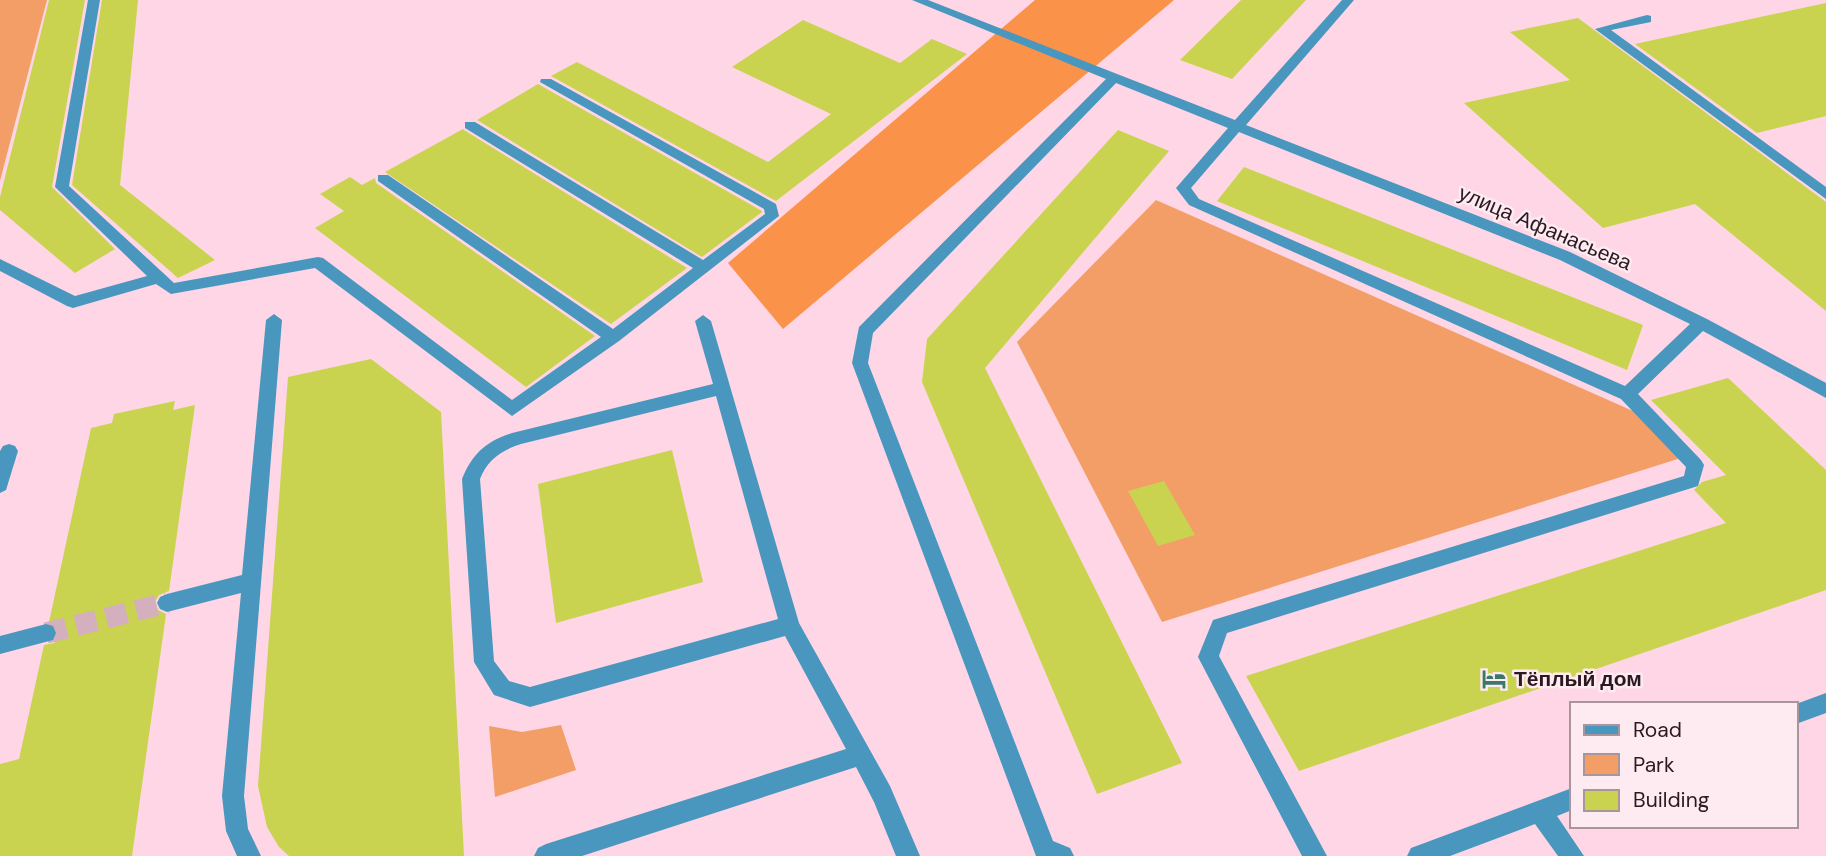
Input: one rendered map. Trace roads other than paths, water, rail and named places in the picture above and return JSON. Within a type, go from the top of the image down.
[{"type":"street","points":[[94,0],[62,187],[171,289],[318,262],[512,409],[613,337],[772,216],[771,207],[546,82]]},
{"type":"street","name":"улица Афанасьева","points":[[918,0],[1565,256],[1701,323],[1826,391]]},
{"type":"street","points":[[1315,856],[1208,657],[1220,626],[1692,481],[1695,465],[1627,394],[1194,202],[1183,188],[1348,0]]},
{"type":"street","points":[[1647,19],[1601,29],[1826,194]]},
{"type":"street","points":[[1062,856],[1045,849],[860,363],[864,331],[1114,78]]},
{"type":"street","points":[[470,125],[704,268]]},
{"type":"street","points":[[383,178],[613,337]]},
{"type":"street","points":[[0,264],[73,302],[159,278]]},
{"type":"street","points":[[249,856],[237,831],[233,796],[274,320]]},
{"type":"street","points":[[703,321],[790,625],[882,794],[908,856]]},
{"type":"street","points":[[1627,394],[1701,323]]},
{"type":"street","points":[[722,388],[501,442],[486,453],[476,465],[471,479],[484,663],[495,684],[510,694],[530,697],[790,625]]},
{"type":"street","points":[[0,485],[9,451]]},
{"type":"street","points":[[167,603],[252,581]]},
{"type":"street","points":[[0,645],[46,634]]},
{"type":"street","points":[[1798,713],[1826,703]]},
{"type":"street","points":[[546,856],[860,755]]},
{"type":"street","points":[[1419,856],[1570,800]]},
{"type":"street","points":[[1540,811],[1572,856]]},
{"type":"tunnel","points":[[46,633],[167,603]]},
{"type":"place","name":"Тёплый дом","points":[[1494,679]]}]
